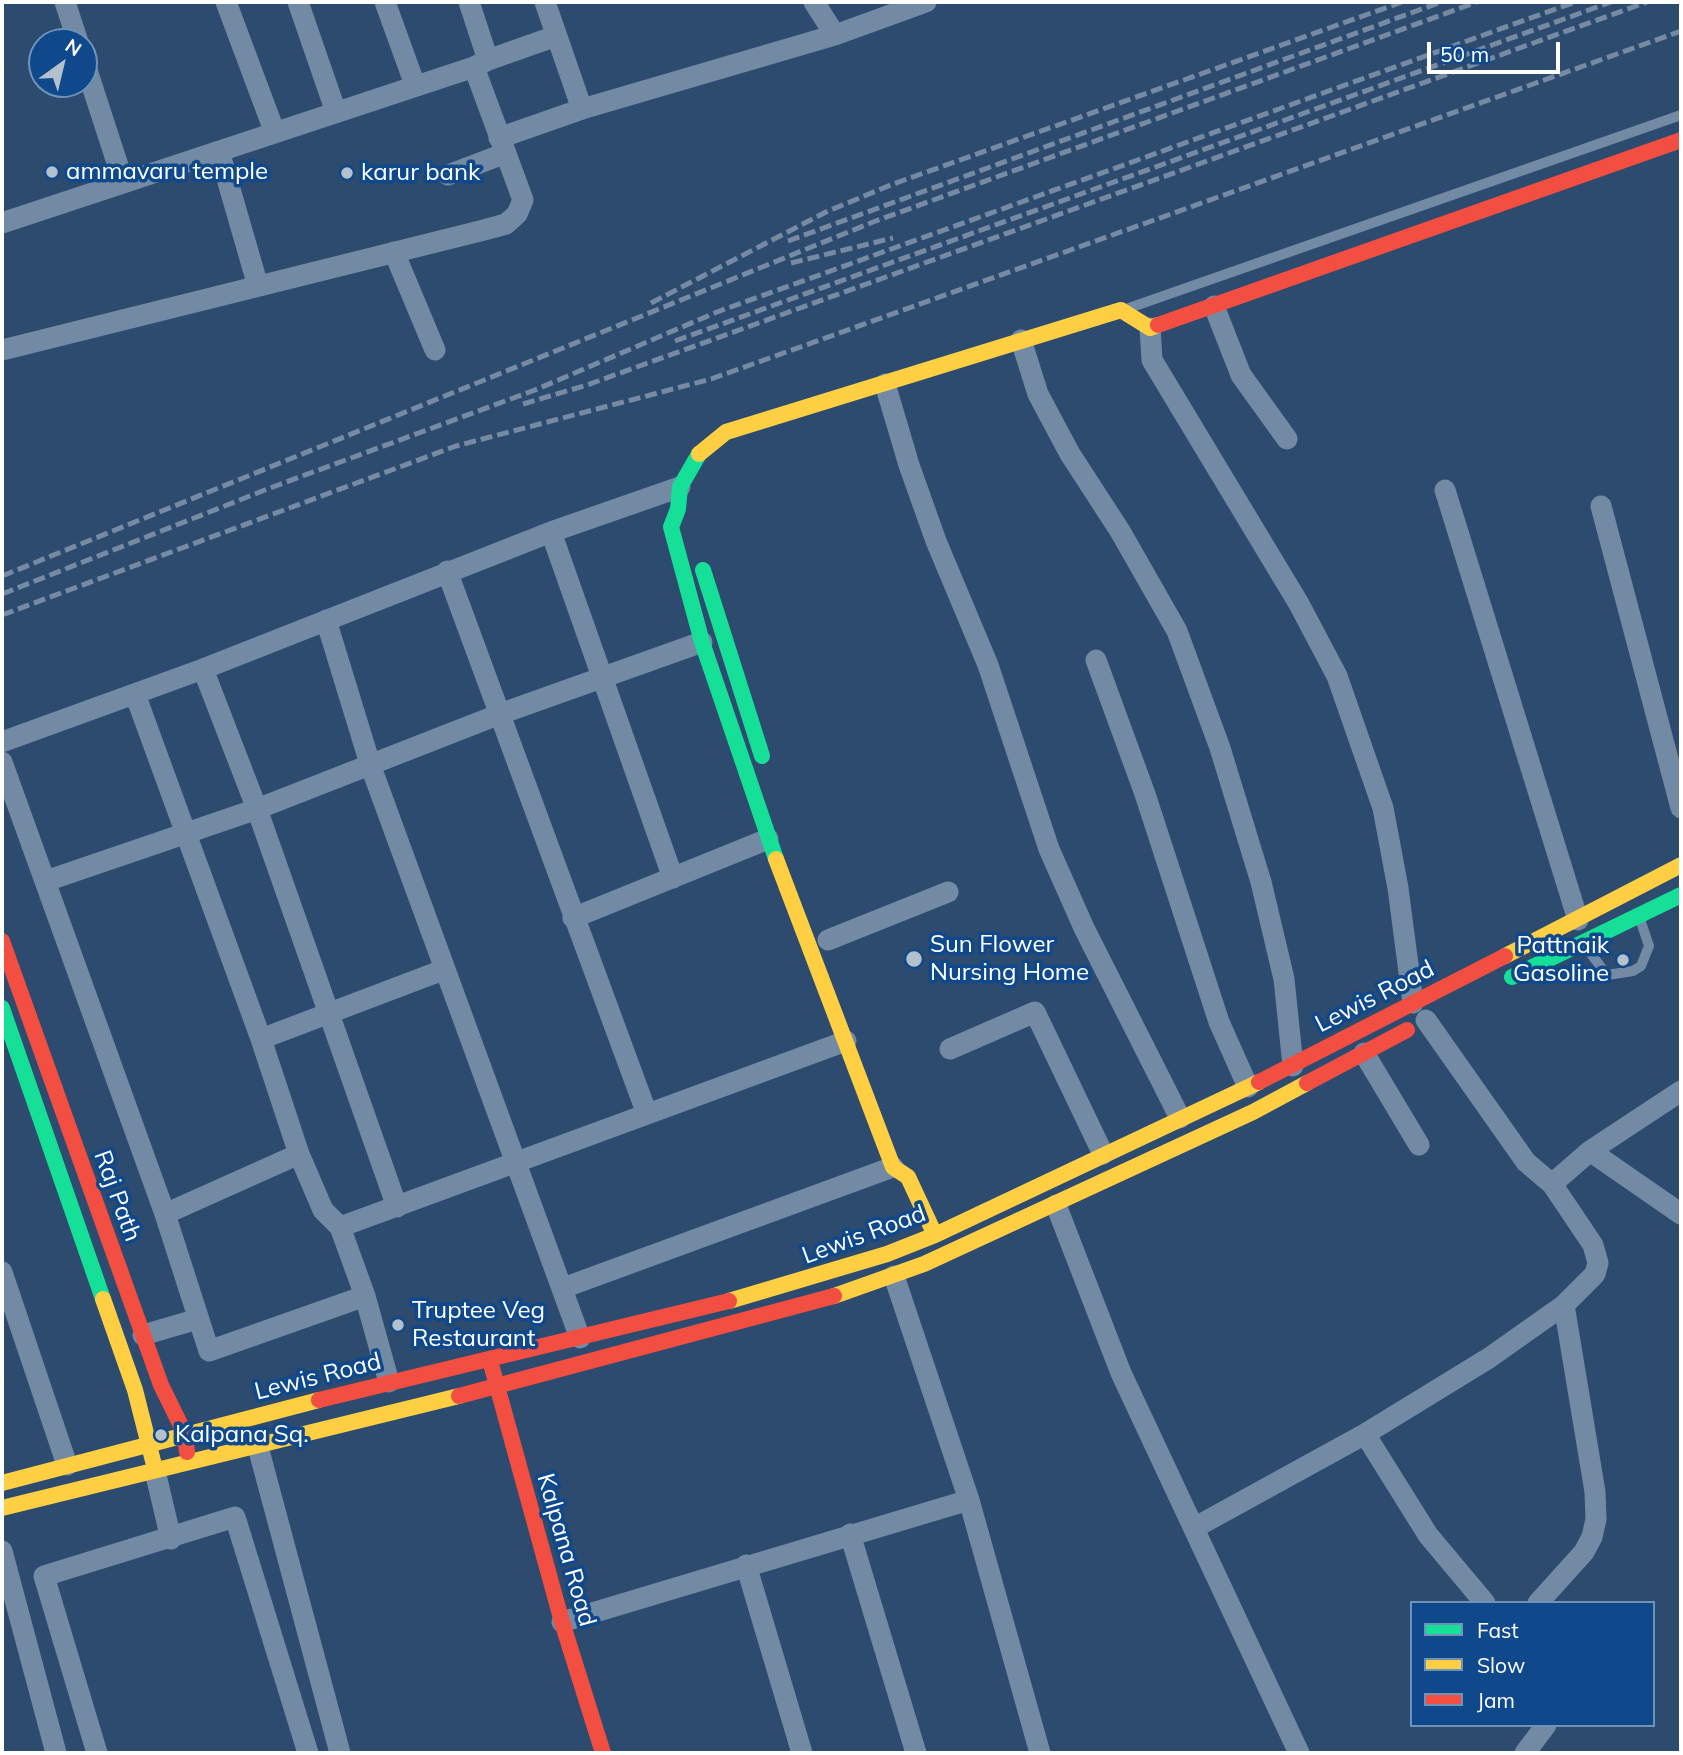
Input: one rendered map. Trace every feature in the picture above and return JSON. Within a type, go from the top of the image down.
[{"type":"main road","points":[[935,1235],[846,1041],[768,839],[702,642],[671,527],[678,509],[680,487],[696,456],[710,442],[726,432],[1121,310],[1150,328],[1681,139]]},
{"type":"main road","points":[[678,509],[689,523]]},
{"type":"main road","points":[[697,548],[769,778]]},
{"type":"main road","name":"Lewis Road","points":[[2,1483],[389,1382],[580,1338],[827,1275],[935,1235],[1293,1066],[1681,865]]},
{"type":"main road","points":[[1501,982],[1681,895]]},
{"type":"main road","name":"Raj Path","points":[[2,941],[161,1385],[185,1434],[189,1464]]},
{"type":"main road","points":[[1469,975],[1480,992]]},
{"type":"main road","name":"Raj Path","points":[[2,1008],[135,1390],[155,1471]]},
{"type":"main road","name":"Lewis Road","points":[[2,1508],[50,1494],[258,1447],[487,1399],[779,1313],[894,1276],[1056,1205],[1253,1112],[1431,1017]]},
{"type":"main road","name":"Kalpana Road","points":[[481,1360],[487,1399],[586,1753]]},
{"type":"main road","points":[[161,1385],[190,1401]]},
{"type":"main road","points":[[104,1458],[122,1428],[135,1390]]},
{"type":"main road","name":"Kalpana Road","points":[[487,1399],[603,1753]]},
{"type":"main road","points":[[212,1411],[253,1417]]},
{"type":"street","points":[[65,2],[73,28]]},
{"type":"street","points":[[226,2],[275,133]]},
{"type":"street","points":[[298,2],[336,112]]},
{"type":"street","points":[[385,2],[415,85]]},
{"type":"street","points":[[3,347],[506,224],[517,214],[523,200],[503,146],[481,63],[469,2]]},
{"type":"street","points":[[545,2],[582,109]]},
{"type":"street","points":[[814,2],[835,35]]},
{"type":"street","points":[[448,174],[582,109],[835,35],[926,2]]},
{"type":"street","points":[[2,223],[556,36]]},
{"type":"street","points":[[96,98],[123,181]]},
{"type":"street","points":[[219,151],[258,286]]},
{"type":"street","points":[[394,251],[435,350]]},
{"type":"street","points":[[1214,306],[1241,375],[1287,439]]},
{"type":"street","points":[[1150,328],[1152,360],[1299,604],[1337,676],[1383,808],[1398,888],[1413,1003]]},
{"type":"street","points":[[1021,340],[1038,394],[1070,454],[1120,531],[1177,631],[1220,748],[1261,882],[1284,979],[1293,1066]]},
{"type":"street","points":[[885,384],[914,477],[988,665],[1049,849],[1084,928],[1180,1118]]},
{"type":"street","points":[[2,742],[203,669],[447,571],[680,487]]},
{"type":"street","points":[[1445,490],[1578,920]]},
{"type":"street","points":[[1601,506],[1681,808]]},
{"type":"street","points":[[551,532],[673,878]]},
{"type":"street","points":[[447,571],[647,1114]]},
{"type":"street","points":[[326,620],[371,767],[443,970],[517,1160],[580,1338]]},
{"type":"street","points":[[46,881],[257,809],[371,767],[500,714],[702,642]]},
{"type":"street","points":[[1097,660],[1145,794],[1219,1022],[1248,1087]]},
{"type":"street","points":[[203,669],[257,809],[397,1208]]},
{"type":"street","points":[[135,694],[188,834],[299,1154],[323,1210],[340,1227],[365,1296],[389,1382]]},
{"type":"street","points":[[2,762],[165,1214],[209,1351],[365,1296]]},
{"type":"street","points":[[573,918],[768,839]]},
{"type":"street","points":[[828,939],[948,892]]},
{"type":"street","points":[[261,1039],[331,1015],[443,970]]},
{"type":"street","points":[[950,1049],[1035,1012],[1103,1154]]},
{"type":"street","points":[[1194,1528],[1365,1434],[1489,1358],[1564,1305],[1595,1274],[1598,1263],[1593,1245],[1552,1184],[1526,1162],[1431,1017]]},
{"type":"street","points":[[340,1227],[846,1041]]},
{"type":"street","points":[[1364,1053],[1419,1145]]},
{"type":"street","points":[[1552,1184],[1590,1152],[1681,1091]]},
{"type":"street","points":[[1590,1152],[1681,1214]]},
{"type":"street","points":[[165,1214],[299,1154]]},
{"type":"street","points":[[563,1288],[904,1168]]},
{"type":"street","points":[[1056,1205],[1121,1373],[1299,1753]]},
{"type":"street","points":[[2,1272],[67,1465]]},
{"type":"street","points":[[894,1276],[969,1500],[1040,1753]]},
{"type":"street","points":[[1540,1601],[1584,1552],[1597,1519],[1595,1492],[1564,1305]]},
{"type":"street","points":[[143,1335],[198,1319]]},
{"type":"street","points":[[1365,1434],[1428,1535],[1483,1601]]},
{"type":"street","points":[[258,1447],[340,1753]]},
{"type":"street","points":[[155,1471],[171,1539]]},
{"type":"street","points":[[562,1622],[969,1500]]},
{"type":"street","points":[[97,1753],[44,1576],[171,1539],[235,1517],[308,1753]]},
{"type":"street","points":[[850,1534],[916,1753]]},
{"type":"street","points":[[2,1550],[56,1753]]},
{"type":"street","points":[[746,1565],[802,1753]]},
{"type":"street","points":[[1525,1753],[1544,1727]]},
{"type":"lane","points":[[1121,310],[1681,115]]},
{"type":"lane","points":[[1583,943],[1607,975],[1633,971],[1641,966],[1649,946],[1639,916]]},
{"type":"railway","points":[[651,303],[826,212],[893,184],[1402,2]]},
{"type":"railway","points":[[788,241],[1441,2]]},
{"type":"railway","points":[[2,576],[873,222],[1477,2]]},
{"type":"railway","points":[[2,594],[270,488],[535,390],[717,312],[1575,2]]},
{"type":"railway","points":[[675,341],[1611,2]]},
{"type":"railway","points":[[523,404],[587,385],[1647,2]]},
{"type":"railway","points":[[2,615],[456,446],[711,379],[1681,31]]},
{"type":"railway","points":[[791,263],[893,238]]},
{"type":"traffic: fast","points":[[699,454],[680,487],[678,509],[671,527],[702,642],[776,859]]},
{"type":"traffic: fast","points":[[703,570],[762,756]]},
{"type":"traffic: fast","points":[[1512,977],[1681,895]]},
{"type":"traffic: fast","points":[[2,1008],[103,1299]]},
{"type":"traffic: slow","points":[[699,454],[726,432],[1121,310],[1150,328],[1158,325]]},
{"type":"traffic: slow","points":[[776,859],[893,1167],[908,1177],[935,1235]]},
{"type":"traffic: slow","points":[[1505,956],[1681,865]]},
{"type":"traffic: slow","points":[[729,1301],[887,1254],[935,1235],[1259,1082]]},
{"type":"traffic: slow","points":[[834,1296],[924,1264],[1253,1112],[1307,1083]]},
{"type":"traffic: slow","points":[[103,1299],[135,1390],[154,1465]]},
{"type":"traffic: slow","points":[[2,1508],[459,1396]]},
{"type":"traffic: slow","points":[[2,1483],[319,1400]]},
{"type":"traffic: jam","points":[[1158,325],[1681,140]]},
{"type":"traffic: jam","points":[[2,941],[161,1385],[185,1434],[187,1452]]},
{"type":"traffic: jam","points":[[1259,1082],[1505,956]]},
{"type":"traffic: jam","points":[[1307,1083],[1407,1030]]},
{"type":"traffic: jam","points":[[459,1396],[834,1296]]},
{"type":"traffic: jam","points":[[319,1400],[729,1301]]},
{"type":"traffic: jam","points":[[491,1364],[562,1622],[603,1753]]},
{"type":"place","name":"ammavaru temple","points":[[52,172]]},
{"type":"place","name":"karur bank","points":[[347,173]]},
{"type":"place","name":"Sun Flower Nursing Home","points":[[914,959]]},
{"type":"place","name":"Pattnaik Gasoline","points":[[1623,960]]},
{"type":"place","name":"Truptee Veg Restaurant","points":[[398,1325]]},
{"type":"place","name":"Kalpana Sq.","points":[[161,1435]]}]
